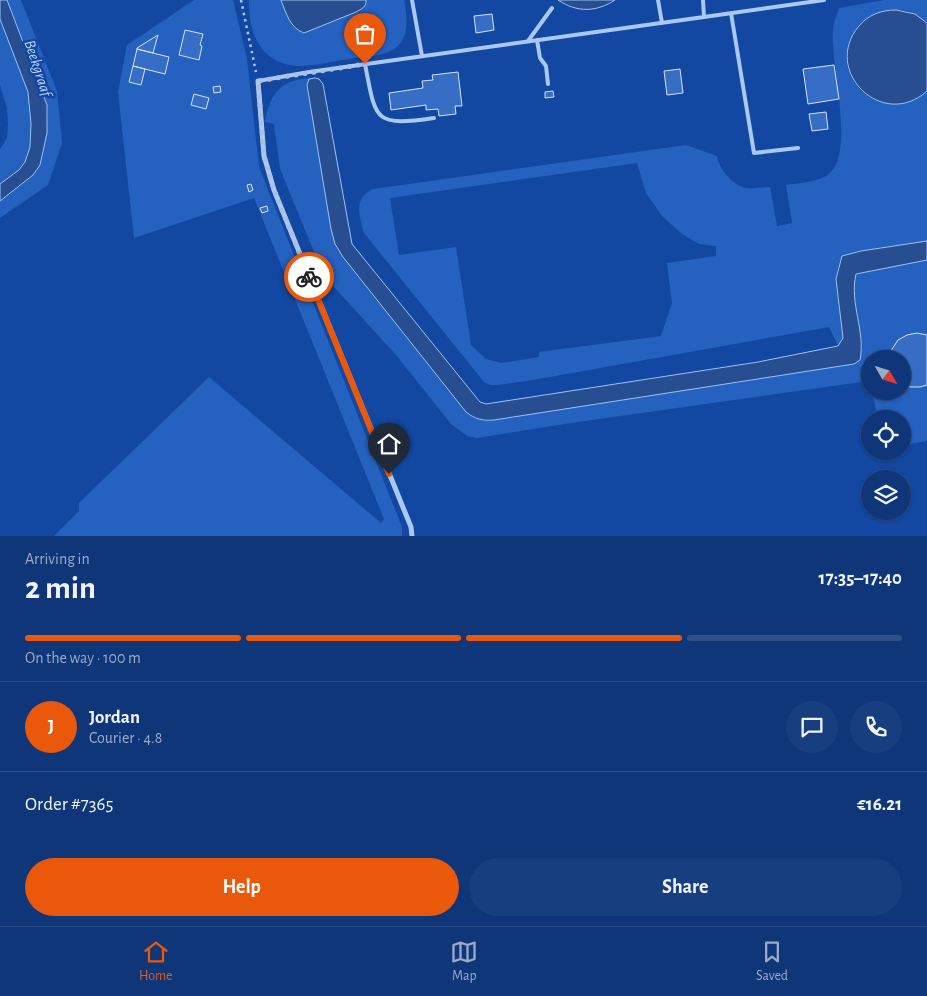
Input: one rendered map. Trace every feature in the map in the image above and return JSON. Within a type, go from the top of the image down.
[{"type":"street","points":[[258,81],[264,156],[274,190],[407,518],[412,536]]},
{"type":"lane","points":[[412,0],[422,56]]},
{"type":"lane","points":[[658,0],[662,23]]},
{"type":"lane","points":[[703,0],[704,17]]},
{"type":"lane","points":[[258,81],[365,64],[824,0]]},
{"type":"lane","points":[[528,41],[552,8]]},
{"type":"lane","points":[[731,14],[754,153],[798,148]]},
{"type":"lane","points":[[537,40],[540,58],[546,66],[548,84]]},
{"type":"lane","points":[[365,64],[373,105],[375,111],[381,116],[387,120],[401,122],[434,118]]},
{"type":"path","points":[[241,0],[258,81]]},
{"type":"shaded area","points":[[0,0],[7,0],[47,105],[47,133],[40,165],[33,175],[0,201],[0,184],[19,170],[25,162],[30,147],[31,124],[28,92],[0,19]]},
{"type":"shaded area","points":[[7,0],[21,0],[57,91],[62,143],[48,185],[0,218],[0,201],[33,175],[40,165],[47,133],[48,115],[47,105],[39,80]]},
{"type":"shaded area","points":[[194,0],[233,0],[247,59],[259,167],[402,527],[402,536],[54,536],[79,511],[79,503],[209,377],[381,523],[384,519],[254,198],[134,238],[118,92],[127,45]]},
{"type":"shaded area","points":[[249,0],[281,0],[291,23],[304,33],[337,19],[366,2],[366,0],[404,0],[407,18],[406,31],[397,47],[387,53],[304,66],[290,65],[268,55],[261,47],[251,26]]},
{"type":"shaded area","points":[[281,0],[366,0],[366,4],[356,12],[304,33],[292,24]]},
{"type":"shaded area","points":[[558,0],[615,0],[594,9],[580,9]]},
{"type":"shaded area","points":[[884,0],[927,0],[927,23],[909,12],[897,10],[860,24],[850,40],[847,57],[849,72],[857,85],[868,95],[882,102],[897,104],[912,100],[927,91],[927,241],[861,251],[836,279],[843,338],[838,346],[829,327],[533,380],[490,385],[484,382],[364,233],[359,214],[360,202],[362,197],[373,189],[686,145],[717,156],[722,170],[742,187],[770,187],[777,226],[792,223],[786,185],[810,182],[826,176],[837,162],[841,146],[840,105],[833,45],[834,22],[839,8]],"holes":[[[637,163],[646,193],[662,216],[682,234],[699,244],[716,246],[716,256],[667,263],[672,303],[661,336],[539,352],[539,357],[501,363],[486,359],[471,345],[456,247],[399,255],[390,198]]]},
{"type":"shaded area","points":[[896,10],[915,14],[927,23],[927,91],[910,102],[892,104],[876,100],[862,90],[852,77],[847,61],[849,43],[859,26],[875,14]]},
{"type":"shaded area","points":[[0,19],[28,92],[31,124],[30,147],[25,162],[19,170],[0,184],[0,149],[7,138],[8,124],[7,108],[0,85]]},
{"type":"shaded area","points":[[313,78],[309,79],[307,85],[331,229],[343,257],[466,412],[472,416],[482,420],[494,420],[854,364],[861,351],[861,382],[477,438],[467,436],[451,424],[396,355],[324,276],[280,169],[274,124],[265,122],[270,103],[279,89],[286,84]]},
{"type":"shaded area","points":[[309,79],[319,79],[323,84],[352,244],[480,402],[486,404],[758,362],[838,346],[843,338],[836,279],[842,256],[861,251],[927,241],[927,260],[856,274],[854,285],[861,349],[860,360],[854,364],[494,420],[479,419],[466,412],[343,257],[335,244],[307,85]]},
{"type":"shaded area","points":[[927,260],[927,441],[911,444],[911,410],[876,410],[874,400],[911,400],[911,350],[861,350],[863,347],[852,288],[856,274]]},
{"type":"building","points":[[492,14],[494,30],[476,33],[474,16]]},
{"type":"building","points":[[185,30],[203,34],[199,60],[179,55]]},
{"type":"building","points":[[158,35],[153,53],[137,49],[137,48]]},
{"type":"building","points":[[137,49],[169,57],[165,74],[133,66]]},
{"type":"building","points":[[834,65],[839,99],[808,104],[803,69]]},
{"type":"building","points":[[133,66],[145,69],[141,85],[129,82]]},
{"type":"building","points":[[680,69],[683,93],[667,95],[664,71]]},
{"type":"building","points":[[458,72],[462,106],[455,106],[456,114],[439,116],[438,109],[426,110],[426,105],[391,110],[389,93],[423,88],[422,81],[433,80],[432,75]]},
{"type":"building","points":[[220,86],[221,92],[214,93],[213,87]]},
{"type":"building","points":[[553,91],[554,97],[545,98],[545,92]]},
{"type":"building","points":[[194,94],[209,98],[206,109],[191,105]]},
{"type":"building","points":[[826,112],[828,129],[812,131],[809,114]]},
{"type":"building","points":[[251,184],[253,190],[249,192],[247,185]]},
{"type":"building","points":[[267,206],[268,211],[262,213],[260,208]]},
{"type":"building","points":[[917,333],[927,335],[927,385],[911,387],[911,350],[892,350],[898,340],[907,335]]},
{"type":"way so far","points":[[309,277],[274,190],[264,156],[258,81],[365,64]]},
{"type":"route","points":[[309,277],[389,474]]},
{"type":"water label","name":"Beekgraaf","points":[[38,68]]}]
